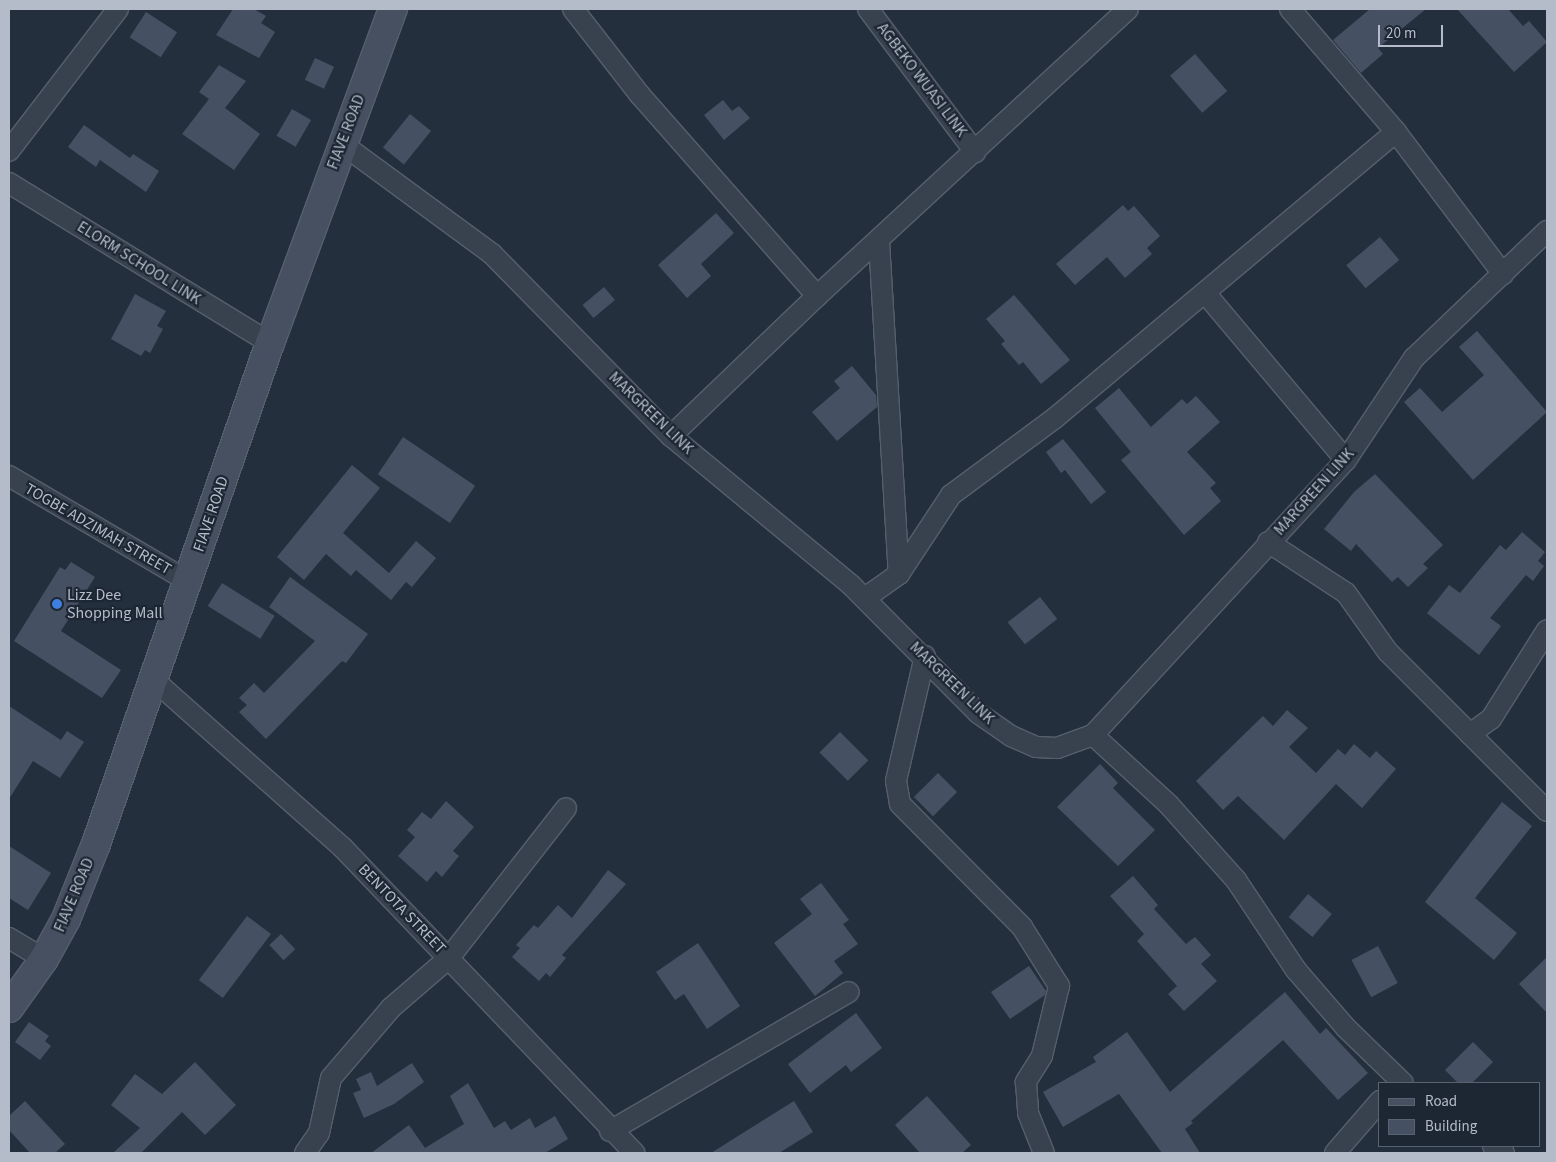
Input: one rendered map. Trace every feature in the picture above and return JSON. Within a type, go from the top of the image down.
[{"type":"street","points":[[9,151],[118,9]]},
{"type":"street","name":"FIAVE ROAD","points":[[9,1008],[44,959],[66,919],[154,681],[270,343],[341,144],[393,9]]},
{"type":"street","points":[[573,9],[640,95],[817,296]]},
{"type":"street","name":"AGBEKO WUASI LINK","points":[[868,9],[975,152]]},
{"type":"street","points":[[671,436],[817,296],[879,241],[1128,9]]},
{"type":"street","points":[[1290,9],[1396,132],[1503,274]]},
{"type":"street","points":[[865,598],[899,574],[951,495],[1055,418],[1206,294],[1396,132]]},
{"type":"street","name":"MARGREEN LINK","points":[[341,144],[492,254],[671,436],[865,598],[925,656],[978,713],[1012,736],[1036,747],[1057,748],[1093,735],[1268,542],[1346,460],[1414,358],[1547,231]]},
{"type":"street","name":"ELORM SCHOOL LINK","points":[[9,182],[270,343]]},
{"type":"street","points":[[879,241],[899,574]]},
{"type":"street","points":[[1206,294],[1346,460]]},
{"type":"street","name":"TOGBE ADZIMAH STREET","points":[[9,476],[188,581]]},
{"type":"street","points":[[1268,542],[1346,593],[1388,652],[1547,810]]},
{"type":"street","points":[[1470,734],[1491,719],[1547,630]]},
{"type":"street","points":[[925,656],[896,781],[900,804],[1022,927],[1060,986],[1042,1056],[1026,1082],[1028,1113],[1044,1153]]},
{"type":"street","name":"BENTOTA STREET","points":[[154,681],[343,848],[449,958],[610,1131],[634,1153]]},
{"type":"street","points":[[1093,735],[1169,805],[1236,880],[1296,970],[1346,1028],[1398,1082]]},
{"type":"street","points":[[306,1153],[319,1133],[331,1078],[391,1008],[449,958],[566,808]]},
{"type":"street","points":[[9,938],[44,959]]},
{"type":"street","points":[[610,1131],[849,992]]},
{"type":"street","points":[[1335,1153],[1378,1103]]},
{"type":"building","points":[[233,9],[254,9],[266,16],[261,23],[275,32],[259,58],[216,35]]},
{"type":"building","points":[[1370,9],[1426,9],[1378,48],[1383,54],[1361,73],[1333,40]]},
{"type":"building","points":[[1457,9],[1508,9],[1523,26],[1529,21],[1547,42],[1514,72]]},
{"type":"building","points":[[146,12],[177,32],[161,57],[130,37]]},
{"type":"building","points":[[1195,54],[1227,91],[1202,113],[1170,76]]},
{"type":"building","points":[[315,58],[334,67],[324,89],[305,80]]},
{"type":"building","points":[[219,65],[246,81],[225,108],[260,134],[234,170],[182,134],[209,99],[199,92]]},
{"type":"building","points":[[723,100],[732,111],[739,106],[750,118],[724,140],[704,115]]},
{"type":"building","points":[[292,109],[311,120],[296,147],[276,136]]},
{"type":"building","points":[[410,114],[431,131],[404,164],[383,147]]},
{"type":"building","points":[[84,125],[130,158],[133,154],[159,171],[146,192],[100,160],[96,167],[68,147]]},
{"type":"building","points":[[1123,205],[1128,211],[1134,206],[1160,236],[1147,248],[1152,254],[1125,278],[1107,257],[1075,285],[1056,264]]},
{"type":"building","points":[[716,213],[734,233],[701,264],[711,276],[687,298],[658,265]]},
{"type":"building","points":[[1380,237],[1399,260],[1366,288],[1346,265]]},
{"type":"building","points":[[604,287],[615,300],[593,318],[583,305]]},
{"type":"building","points":[[135,294],[166,311],[157,326],[163,329],[150,353],[145,350],[141,356],[111,339]]},
{"type":"building","points":[[1014,295],[1070,360],[1041,384],[1023,362],[1019,365],[1001,344],[1005,341],[986,319]]},
{"type":"building","points":[[1477,331],[1547,412],[1473,480],[1404,402],[1420,388],[1442,412],[1484,375],[1459,347]]},
{"type":"building","points":[[852,366],[876,395],[877,407],[837,441],[812,412],[840,388],[834,381]]},
{"type":"building","points":[[1119,388],[1151,427],[1182,399],[1187,404],[1196,396],[1220,422],[1187,452],[1216,483],[1210,488],[1221,501],[1184,535],[1121,460],[1131,452],[1095,408]]},
{"type":"building","points":[[403,437],[475,486],[450,523],[378,474]]},
{"type":"building","points":[[1063,439],[1106,492],[1091,504],[1065,470],[1061,473],[1046,452]]},
{"type":"building","points":[[352,465],[380,488],[343,533],[389,573],[416,541],[436,558],[412,587],[406,582],[391,600],[356,570],[351,576],[326,554],[304,580],[277,557]]},
{"type":"building","points":[[1375,474],[1443,545],[1423,564],[1428,568],[1408,587],[1398,577],[1392,582],[1356,544],[1351,551],[1324,529],[1354,492]]},
{"type":"building","points":[[1522,532],[1545,552],[1538,561],[1544,566],[1533,581],[1526,575],[1490,618],[1501,626],[1479,655],[1427,613],[1449,585],[1460,593],[1500,545],[1506,550]]},
{"type":"building","name":"Lizz Dee Shopping Mall","points":[[71,562],[95,577],[61,631],[121,670],[102,698],[14,641],[60,567],[65,570]]},
{"type":"building","points":[[290,577],[368,634],[346,663],[342,661],[266,739],[239,712],[247,705],[239,698],[254,683],[264,693],[315,641],[269,607]]},
{"type":"building","points":[[222,583],[275,616],[260,639],[208,606]]},
{"type":"building","points":[[1040,597],[1057,619],[1025,644],[1008,622]]},
{"type":"building","points":[[9,706],[61,740],[67,731],[84,742],[60,778],[33,761],[9,799]]},
{"type":"building","points":[[1287,710],[1308,728],[1289,747],[1316,773],[1338,749],[1345,755],[1354,744],[1370,758],[1376,751],[1396,769],[1362,808],[1336,784],[1284,840],[1238,796],[1223,810],[1196,781],[1263,716],[1273,726]]},
{"type":"building","points":[[840,732],[868,760],[848,781],[819,753]]},
{"type":"building","points":[[1100,764],[1118,783],[1113,788],[1155,830],[1118,866],[1057,807]]},
{"type":"building","points":[[938,773],[957,792],[933,816],[914,797]]},
{"type":"building","points":[[446,801],[474,827],[453,851],[459,856],[442,877],[436,871],[427,882],[398,856],[415,837],[407,830],[422,812],[431,819]]},
{"type":"building","points":[[1502,802],[1532,826],[1475,898],[1517,933],[1494,960],[1425,902]]},
{"type":"building","points":[[9,846],[51,873],[28,910],[9,898]]},
{"type":"building","points":[[608,870],[626,884],[562,955],[566,958],[550,977],[546,973],[539,981],[512,957],[520,948],[516,945],[534,925],[538,928],[558,905],[572,918]]},
{"type":"building","points":[[1133,876],[1158,905],[1154,909],[1186,944],[1195,937],[1211,955],[1201,964],[1217,981],[1184,1011],[1168,994],[1177,986],[1137,941],[1144,934],[1110,896]]},
{"type":"building","points":[[821,883],[849,920],[843,924],[858,944],[834,961],[843,973],[815,996],[774,943],[812,914],[800,899]]},
{"type":"building","points":[[1308,894],[1332,914],[1312,937],[1289,917]]},
{"type":"building","points":[[247,916],[271,934],[223,998],[199,980]]},
{"type":"building","points":[[281,934],[295,949],[284,960],[269,945]]},
{"type":"building","points":[[698,943],[740,1006],[707,1029],[684,994],[675,1000],[656,972]]},
{"type":"building","points":[[1378,946],[1398,983],[1371,997],[1352,960]]},
{"type":"building","points":[[1547,957],[1547,1013],[1519,984]]},
{"type":"building","points":[[1029,966],[1046,991],[1045,995],[1010,1019],[991,992]]},
{"type":"building","points":[[1285,992],[1320,1034],[1326,1028],[1368,1073],[1338,1100],[1283,1040],[1191,1121],[1193,1123],[1185,1129],[1200,1153],[1162,1153],[1119,1094],[1063,1127],[1043,1092],[1096,1062],[1093,1057],[1127,1032],[1170,1092]]},
{"type":"building","points":[[856,1013],[882,1048],[851,1072],[846,1065],[810,1093],[788,1064]]},
{"type":"building","points":[[29,1022],[49,1036],[45,1041],[51,1046],[40,1060],[15,1042]]},
{"type":"building","points":[[1473,1042],[1493,1062],[1473,1082],[1457,1082],[1445,1070]]},
{"type":"building","points":[[195,1062],[236,1105],[205,1135],[182,1112],[141,1153],[113,1153],[140,1128],[111,1105],[135,1074],[162,1094]]},
{"type":"building","points":[[412,1063],[424,1082],[394,1104],[364,1118],[353,1093],[361,1090],[356,1079],[371,1072],[377,1086]]},
{"type":"building","points":[[468,1083],[494,1128],[505,1121],[511,1130],[530,1118],[535,1128],[555,1116],[568,1139],[545,1153],[371,1153],[409,1125],[425,1148],[464,1124],[450,1096]]},
{"type":"building","points":[[927,1096],[971,1145],[962,1153],[920,1153],[895,1125]]},
{"type":"building","points":[[25,1101],[65,1144],[55,1153],[30,1153],[9,1130],[9,1116]]},
{"type":"building","points":[[794,1101],[813,1132],[779,1153],[711,1153]]},
{"type":"place","name":"Lizz Dee Shopping Mall","points":[[57,604]]}]
